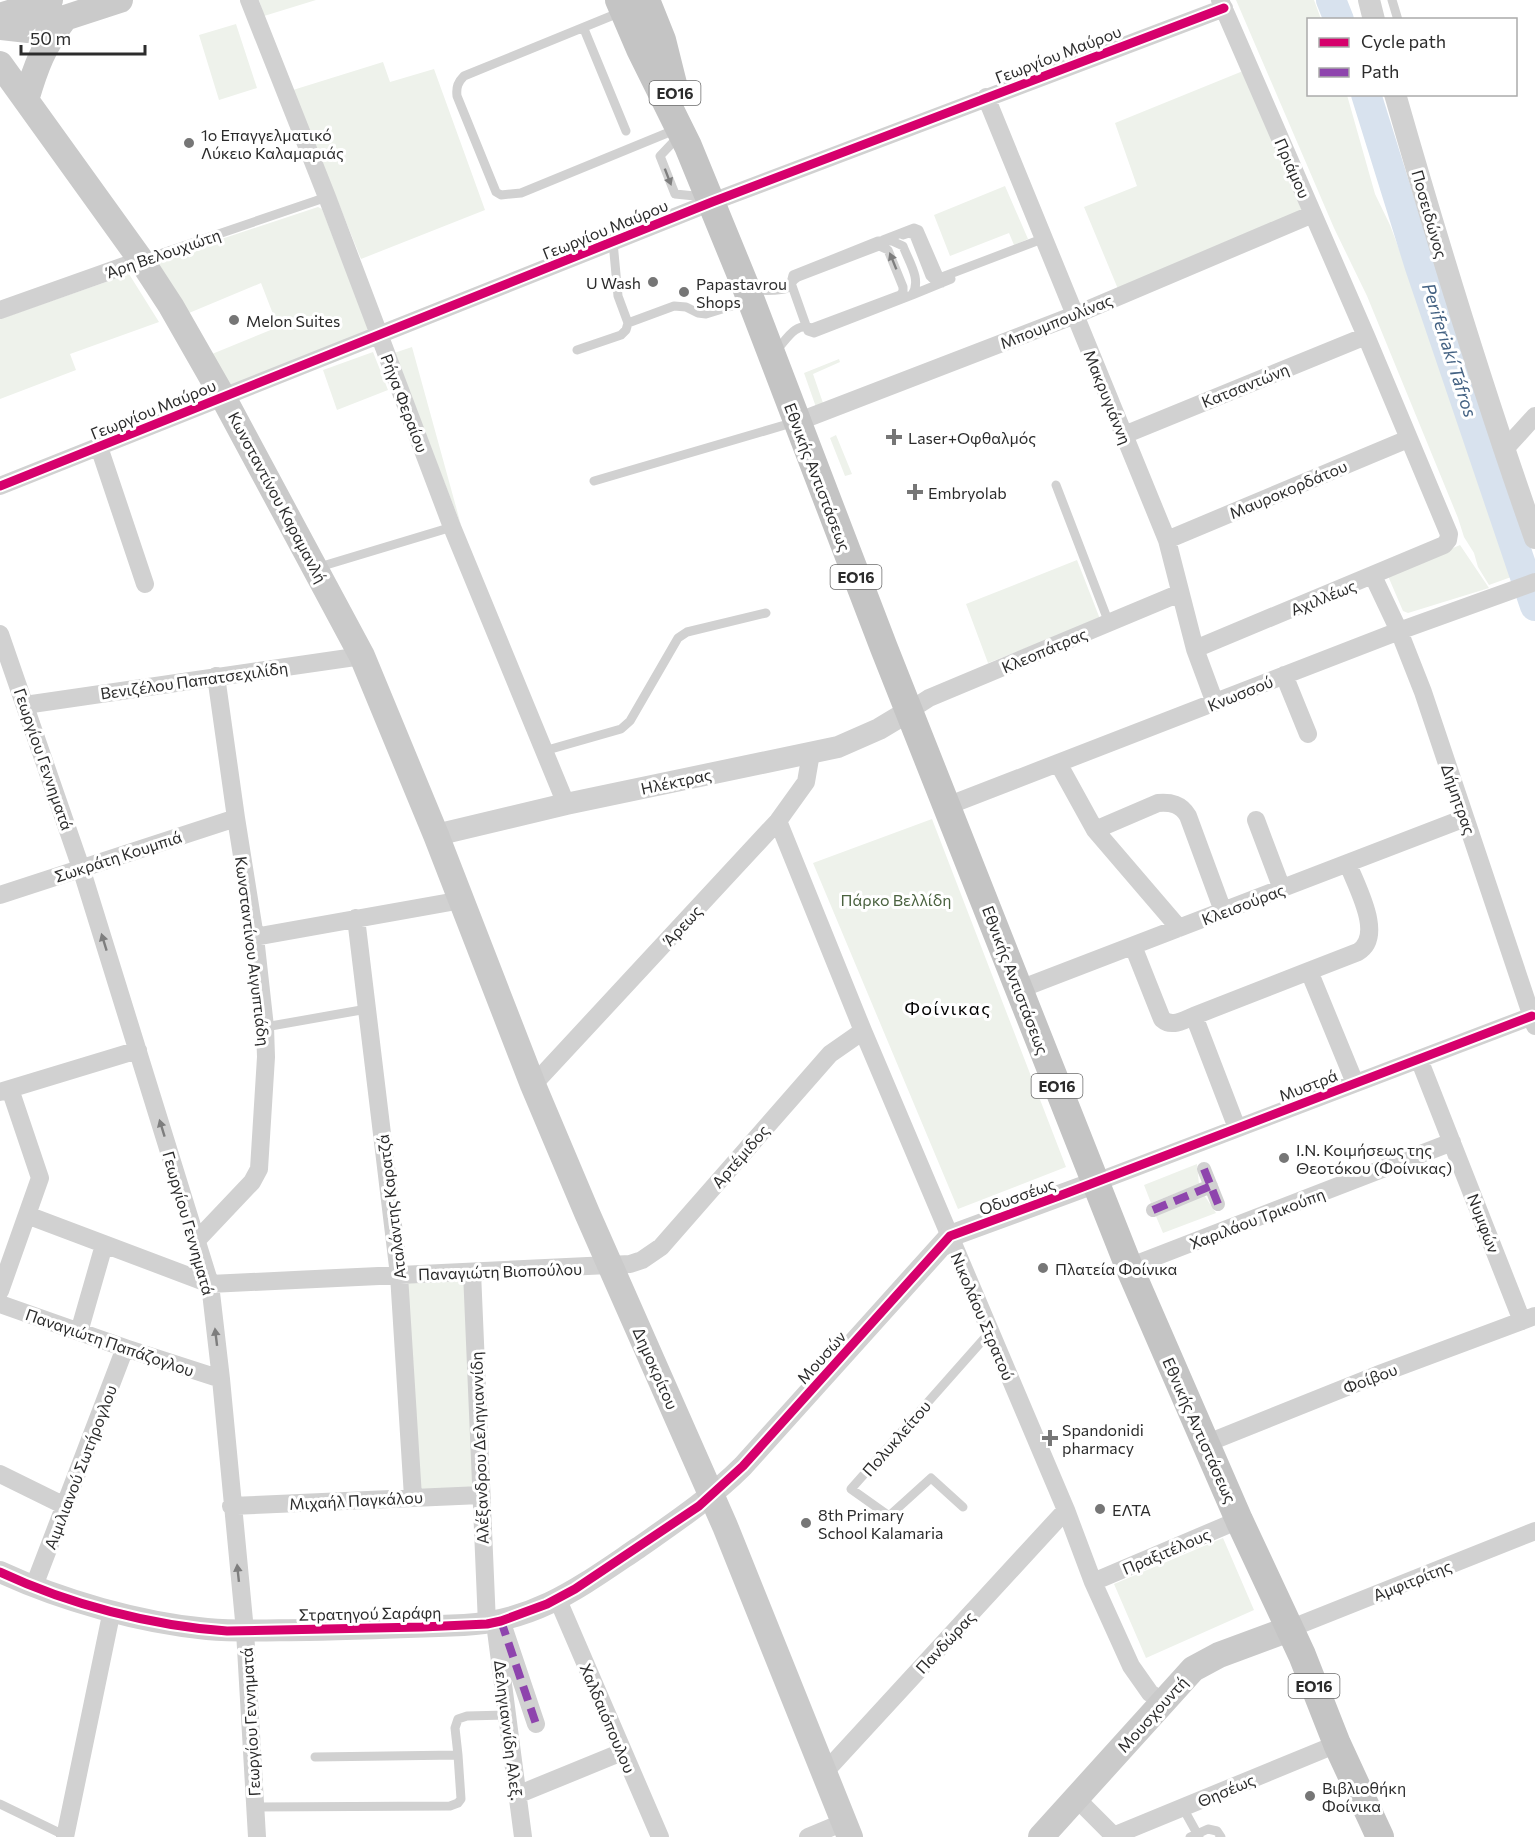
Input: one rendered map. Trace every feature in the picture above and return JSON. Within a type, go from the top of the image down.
[{"type":"main road","points":[[0,16],[120,0]]},
{"type":"main road","name":"Εθνικής Αντιστάσεως","points":[[629,4],[639,49],[683,136],[711,200],[1094,1183],[1239,1520],[1302,1655],[1337,1744],[1380,1837]]},
{"type":"main road","points":[[0,27],[28,30],[57,9]]},
{"type":"main road","points":[[26,100],[57,9]]},
{"type":"main road","name":"Κωνσταντίνου Καραμανλή","points":[[0,64],[141,260],[186,330],[362,656],[462,900]]},
{"type":"main road","name":"Δημοκρίτου","points":[[462,900],[533,1085],[610,1266],[712,1495],[847,1829]]},
{"type":"main road","name":"Μουσχουντή","points":[[1041,1837],[1185,1676],[1218,1655],[1289,1629]]},
{"type":"street","name":"Ρήγα Φεραίου","points":[[249,0],[327,197],[452,527],[566,804]]},
{"type":"street","points":[[1369,0],[1374,18]]},
{"type":"street","name":"Γεωργίου Μαύρου","points":[[0,486],[613,242],[711,200],[986,97],[1222,4]]},
{"type":"street","name":"Πριάμου","points":[[1222,4],[1366,336],[1449,534],[1448,540]]},
{"type":"street","name":"Ποσειδώνος","points":[[1396,96],[1437,241],[1504,450],[1535,538]]},
{"type":"street","name":"Μακρυγιάννη","points":[[986,97],[1167,540],[1195,649],[1215,703]]},
{"type":"street","name":"Μπουμπουλίνας","points":[[797,422],[1075,315],[1313,214]]},
{"type":"street","name":"Άρη Βελουχιώτη","points":[[0,310],[141,260]]},
{"type":"street","name":"Κατσαντώνη","points":[[1124,435],[1366,336]]},
{"type":"street","points":[[1504,450],[1535,416]]},
{"type":"street","name":"Μαυροκορδάτου","points":[[1167,540],[1408,439]]},
{"type":"street","points":[[99,447],[146,584]]},
{"type":"street","name":"Αχιλλέως","points":[[1195,649],[1373,576],[1444,544],[1448,540]]},
{"type":"street","name":"Δήμητρας","points":[[1373,576],[1399,631],[1423,692],[1533,1021]]},
{"type":"street","name":"Κνωσσού","points":[[947,806],[1399,631],[1535,582]]},
{"type":"street","name":"Κλεοπάτρας","points":[[909,711],[929,698],[1180,593]]},
{"type":"street","name":"Γεωργίου Γεννηματά","points":[[0,634],[7,674],[26,705],[81,868],[210,1284],[245,1631],[257,1837]]},
{"type":"street","name":"Βενιζέλου Παπατσεχιλίδη","points":[[26,705],[362,656]]},
{"type":"street","points":[[1284,675],[1308,734]]},
{"type":"street","name":"Κωνσταντίνου Αιγυπτιάδη","points":[[197,1240],[252,1182],[259,1169],[266,1057],[255,937],[216,676]]},
{"type":"street","name":"Ηλέκτρας","points":[[436,835],[566,804],[811,753],[852,742],[909,711]]},
{"type":"street","name":"Άρεως","points":[[533,1085],[778,821],[806,782],[811,753]]},
{"type":"street","points":[[1058,762],[1095,830],[1179,928]]},
{"type":"street","points":[[1095,830],[1158,803],[1167,802],[1184,809],[1223,911]]},
{"type":"street","name":"Σωκράτη Κουμπιά","points":[[0,895],[236,818]]},
{"type":"street","name":"Κλεισούρας","points":[[1020,989],[1466,818]]},
{"type":"street","points":[[1256,820],[1282,889]]},
{"type":"street","name":"Νικολάου Στρατού","points":[[778,821],[863,1031],[1094,1582],[1131,1666],[1150,1693],[1162,1701]]},
{"type":"street","points":[[1133,945],[1162,1019],[1167,1023],[1172,1023],[1194,1016],[1363,949],[1369,939],[1368,919],[1348,864]]},
{"type":"street","points":[[255,937],[462,900]]},
{"type":"street","name":"Αταλάντης Καρατζά","points":[[356,918],[399,1275],[413,1497]]},
{"type":"street","points":[[1309,971],[1355,1083]]},
{"type":"street","points":[[1194,1016],[1237,1128]]},
{"type":"street","name":"Μυστρά","points":[[1094,1183],[1419,1059],[1533,1021]]},
{"type":"street","name":"Αρτέμιδος","points":[[610,1266],[642,1260],[661,1247],[830,1054],[863,1031]]},
{"type":"street","points":[[0,1291],[40,1178],[5,1091],[138,1050]]},
{"type":"street","name":"Νυμφών","points":[[1419,1059],[1528,1318]]},
{"type":"street","name":"Χαριλάου Τρικούπη","points":[[1129,1267],[1452,1142]]},
{"type":"street","points":[[1204,1169],[1218,1204]]},
{"type":"street","name":"Οδυσσέως","points":[[950,1236],[1094,1183]]},
{"type":"street","points":[[1153,1210],[1211,1186]]},
{"type":"street","points":[[27,1215],[210,1284]]},
{"type":"street","name":"Μουσών","points":[[712,1495],[751,1457],[950,1236]]},
{"type":"street","points":[[79,1332],[104,1245]]},
{"type":"street","name":"Παναγιώτη Βιοπούλου","points":[[210,1284],[610,1266]]},
{"type":"street","name":"Αλέξανδρου Δεληγιαννίδη","points":[[472,1272],[481,1495],[494,1623]]},
{"type":"street","name":"Παναγιώτη Παπάζογλου","points":[[0,1304],[221,1379]]},
{"type":"street","name":"Φοίβου","points":[[1206,1444],[1377,1375],[1528,1318]]},
{"type":"street","name":"Αιμιλιανού Σωτήρογλου","points":[[34,1586],[125,1348]]},
{"type":"street","points":[[0,1474],[65,1506]]},
{"type":"street","name":"Μιχαήλ Παγκάλου","points":[[231,1506],[481,1495]]},
{"type":"street","name":"Στρατηγού Σαράφη","points":[[0,1572],[34,1586],[112,1610],[184,1627],[245,1631],[494,1623],[558,1600],[712,1495]]},
{"type":"street","name":"Πανδώρας","points":[[824,1773],[1065,1510]]},
{"type":"street","name":"Πραξιτέλους","points":[[1094,1582],[1239,1520]]},
{"type":"street","name":"Αμφιτρίτης","points":[[1289,1629],[1535,1531]]},
{"type":"street","name":"Χαλδαιόπουλου","points":[[558,1600],[660,1837]]},
{"type":"street","points":[[68,1837],[112,1610]]},
{"type":"street","points":[[494,1623],[536,1724]]},
{"type":"street","name":"Δεληγιαννίδη Αλεξ.","points":[[494,1623],[523,1837]]},
{"type":"street","name":"Θησέως","points":[[1114,1836],[1337,1744]]},
{"type":"street","points":[[517,1795],[622,1752]]},
{"type":"street","points":[[1076,1798],[1114,1836]]},
{"type":"street","points":[[808,1837],[847,1829]]},
{"type":"lane","points":[[1392,0],[1397,18]]},
{"type":"lane","points":[[629,4],[584,29],[464,76],[460,80],[456,87],[457,96],[496,192],[501,195],[521,193],[683,136]]},
{"type":"lane","points":[[584,29],[626,131]]},
{"type":"lane","name":"Άρη Βελουχιώτη","points":[[141,260],[327,197]]},
{"type":"lane","points":[[914,228],[919,230],[938,274],[942,277],[1043,241],[814,333],[808,331],[790,279],[793,275],[914,228]]},
{"type":"lane","points":[[912,295],[917,281],[903,246],[904,234],[914,235],[930,276],[942,283]]},
{"type":"lane","points":[[878,241],[892,241],[903,246]]},
{"type":"lane","points":[[577,350],[621,334],[626,330],[628,324],[618,296],[613,242]]},
{"type":"lane","points":[[628,324],[674,306],[686,307],[705,314],[749,295],[783,290],[798,278],[879,246],[888,250],[903,286],[900,295],[812,328],[798,327],[772,355]]},
{"type":"lane","points":[[594,481],[797,422]]},
{"type":"lane","points":[[1056,485],[1109,623]]},
{"type":"lane","points":[[316,568],[452,527]]},
{"type":"lane","points":[[544,751],[621,729],[630,721],[678,638],[687,632],[766,613]]},
{"type":"lane","points":[[265,1027],[367,1009]]},
{"type":"lane","name":"Πολυκλείτου","points":[[963,1507],[931,1478],[889,1516],[851,1489],[990,1332]]},
{"type":"lane","points":[[255,1807],[454,1805],[458,1803],[462,1794],[455,1728],[458,1719],[467,1716],[506,1715]]},
{"type":"lane","points":[[315,1757],[458,1755]]},
{"type":"lane","points":[[0,1804],[68,1837]]},
{"type":"lane","points":[[1183,1808],[1195,1836],[1208,1828],[1213,1829],[1221,1837]]},
{"type":"green space","points":[[259,0],[316,0],[264,16]]},
{"type":"green space","points":[[1236,0],[1314,0],[1321,18],[1307,18],[1307,96],[1347,96],[1375,194],[1390,225],[1442,364],[1514,576],[1489,585],[1478,567],[1367,296],[1334,228]]},
{"type":"green space","points":[[236,24],[257,88],[219,100],[199,35]]},
{"type":"green space","points":[[383,62],[390,82],[434,69],[485,210],[361,259],[293,90]]},
{"type":"green space","points":[[1243,71],[1303,213],[1118,289],[1084,207],[1137,186],[1115,123]]},
{"type":"green space","points":[[1005,186],[1028,239],[1014,245],[1009,233],[950,256],[934,215]]},
{"type":"green space","points":[[318,207],[322,209],[370,332],[232,388],[212,354],[278,327],[261,283],[189,313],[149,263]]},
{"type":"green space","points":[[129,274],[159,322],[70,354],[76,370],[0,399],[0,319]]},
{"type":"green space","points":[[412,347],[461,525],[394,353]]},
{"type":"green space","points":[[373,352],[388,390],[337,410],[323,370]]},
{"type":"green space","points":[[839,359],[840,362],[813,374],[823,403],[817,410],[804,373]]},
{"type":"green space","points":[[836,435],[852,474],[845,476],[830,438]]},
{"type":"green space","points":[[1460,545],[1489,588],[1408,613],[1403,611],[1388,576]]},
{"type":"green space","points":[[1077,560],[1100,619],[988,663],[966,604]]},
{"type":"green space","name":"Πάρκο Βελλίδη","points":[[932,819],[1066,1167],[958,1209],[813,863]]},
{"type":"green space","points":[[1197,1164],[1199,1184],[1151,1203],[1144,1185]]},
{"type":"green space","points":[[1204,1195],[1216,1213],[1163,1233],[1155,1214]]},
{"type":"green space","points":[[464,1278],[476,1490],[417,1491],[407,1281]]},
{"type":"green space","points":[[1223,1538],[1254,1610],[1146,1658],[1114,1584]]},
{"type":"waterway","name":"Periferiakí Táfros","points":[[1331,0],[1338,18]]},
{"type":"waterway","name":"Periferiakí Táfros","points":[[1367,96],[1420,267],[1535,606]]},
{"type":"marked path","points":[[1204,1169],[1218,1204]]},
{"type":"marked path","points":[[1153,1210],[1211,1186]]},
{"type":"marked path","points":[[501,1621],[536,1724]]},
{"type":"cycle path","points":[[0,486],[712,202],[1224,8]]},
{"type":"cycle path","points":[[0,1572],[26,1584],[111,1612],[169,1624],[227,1631],[422,1627],[487,1624],[501,1621],[547,1604],[575,1589],[699,1506],[743,1466],[950,1236],[1532,1016]]},
{"type":"place","name":"1ο Επαγγελματικό Λύκειο Καλαμαριάς","points":[[189,143]]},
{"type":"place","name":"U Wash","points":[[653,282]]},
{"type":"place","name":"Papastavrou Shops","points":[[684,292]]},
{"type":"place","name":"Melon Suites","points":[[234,320]]},
{"type":"place","name":"Laser+Οφθαλμός","points":[[894,437]]},
{"type":"place","name":"Embryolab","points":[[915,492]]},
{"type":"place","name":"Ι.Ν. Κοιμήσεως της Θεοτόκου (Φοίνικας)","points":[[1284,1158]]},
{"type":"place","name":"Πλατεία Φοίνικα","points":[[1043,1268]]},
{"type":"place","name":"Spandonidi pharmacy","points":[[1050,1438]]},
{"type":"place","name":"ΕΛΤΑ","points":[[1100,1509]]},
{"type":"place","name":"8th Primary School Kalamaria","points":[[806,1523]]},
{"type":"place","name":"Βιβλιοθήκη Φοίνικα","points":[[1310,1796]]},
{"type":"district","name":"Φοίνικας","points":[[948,1008]]}]
